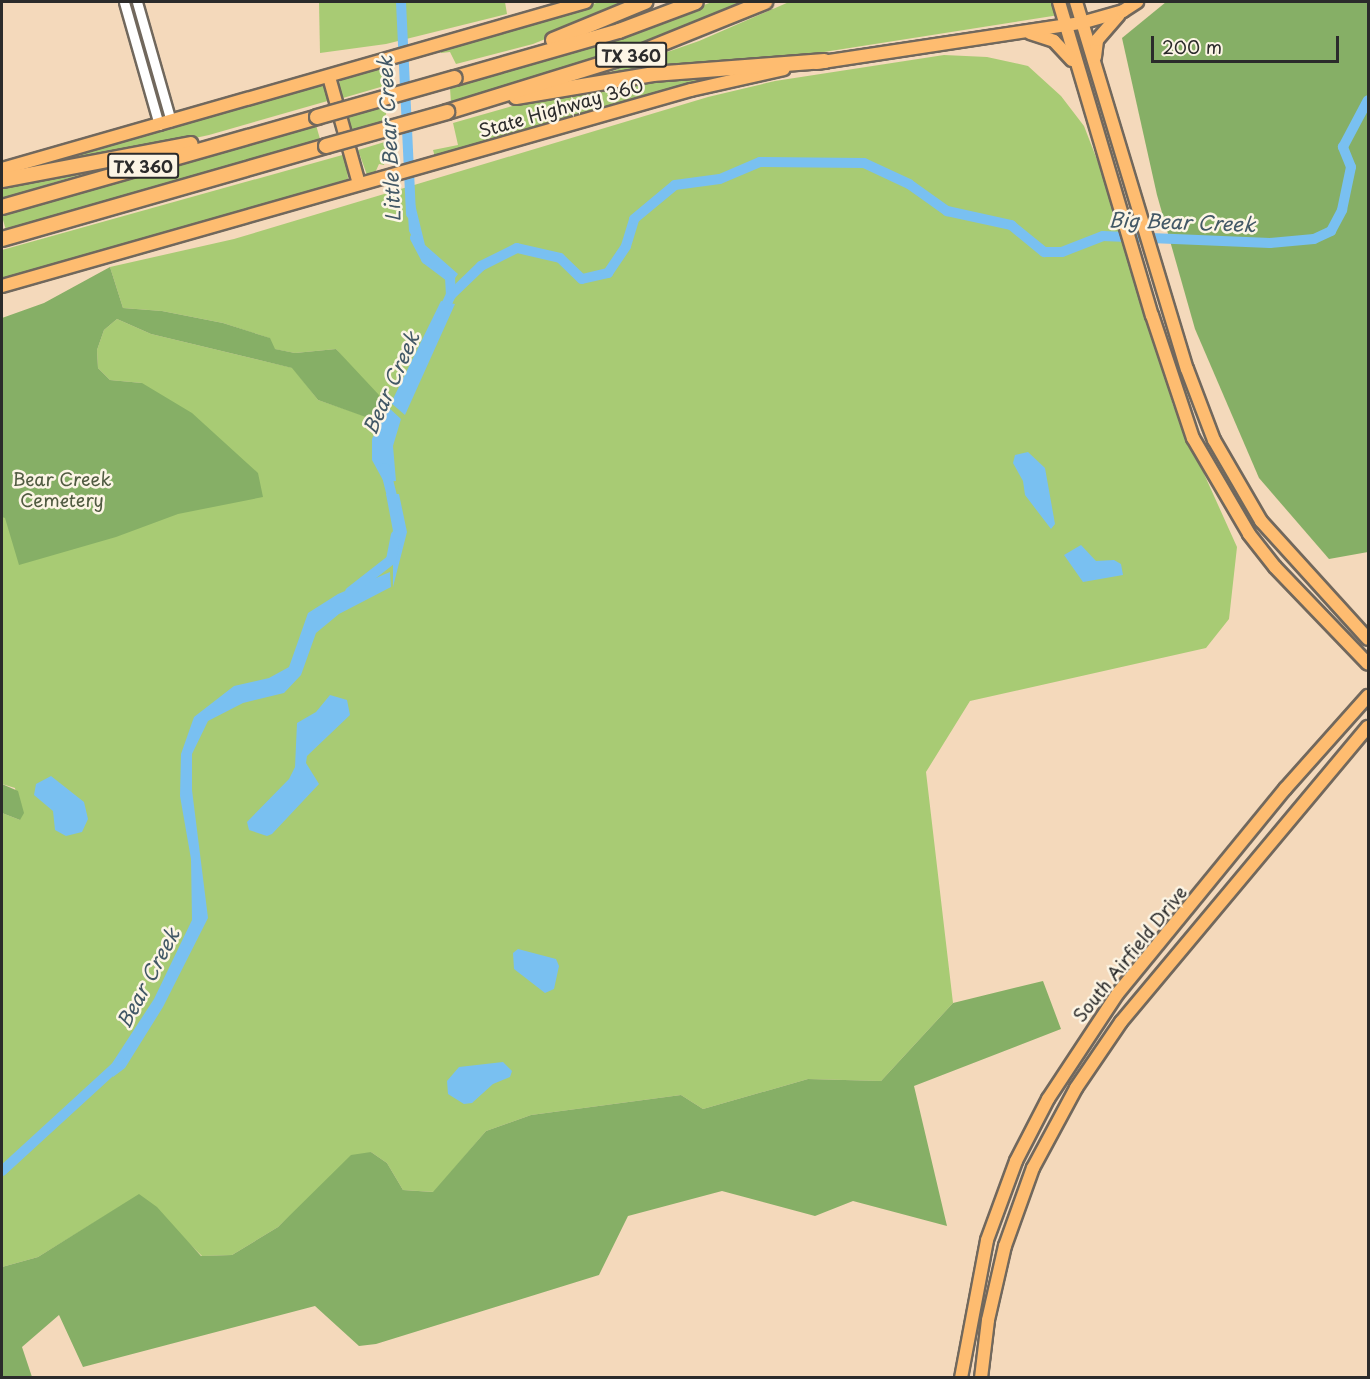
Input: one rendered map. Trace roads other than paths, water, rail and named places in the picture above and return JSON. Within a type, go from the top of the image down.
[{"type":"highway","points":[[481,70],[496,59],[571,35],[645,2]]},
{"type":"highway","name":"TX 360","points":[[2,207],[619,31],[696,2]]},
{"type":"highway","name":"TX 360","points":[[2,239],[493,99],[640,52],[765,2]]},
{"type":"highway","points":[[493,99],[544,95],[653,74],[825,61]]},
{"type":"highway","points":[[2,180],[170,148],[260,126],[285,126]]},
{"type":"highway","points":[[2,245],[17,234]]},
{"type":"main road","points":[[2,169],[370,66],[586,2]]},
{"type":"main road","points":[[1059,2],[1152,315],[1193,438],[1226,499],[1275,567],[1368,664]]},
{"type":"main road","points":[[1076,2],[1201,408],[1230,472],[1287,554],[1368,638]]},
{"type":"main road","name":"State Highway 360","points":[[2,286],[691,90],[825,61],[1081,23],[1123,11],[1137,2]]},
{"type":"main road","points":[[1103,94],[1095,45],[1107,24],[1123,11]]},
{"type":"main road","points":[[1026,32],[1062,47],[1079,73]]},
{"type":"main road","points":[[329,77],[359,184]]},
{"type":"main road","points":[[1352,648],[1368,675]]},
{"type":"main road","name":"South Airfield Drive","points":[[961,1377],[982,1259],[1016,1161],[1048,1099],[1099,1018],[1286,789],[1368,693]]},
{"type":"main road","name":"South Airfield Drive","points":[[981,1377],[998,1275],[1016,1211],[1033,1168],[1076,1088],[1116,1030],[1368,727]]},
{"type":"main road","points":[[1099,1018],[1116,1030]]},
{"type":"street","points":[[124,2],[165,123]]},
{"type":"street","points":[[137,2],[165,123]]},
{"type":"water","points":[[407,200],[414,200],[425,245],[458,274],[453,281],[417,246],[409,231]]},
{"type":"water","points":[[441,301],[455,304],[405,415],[391,403]]},
{"type":"water","points":[[388,407],[401,419],[393,446],[396,481],[384,482],[372,460],[372,439]]},
{"type":"water","points":[[1028,452],[1045,468],[1055,524],[1051,529],[1025,495],[1023,481],[1013,463],[1015,455]]},
{"type":"water","points":[[386,494],[399,494],[407,532],[393,587],[393,531]]},
{"type":"water","points":[[1081,545],[1096,561],[1114,560],[1121,564],[1123,575],[1083,582],[1064,555]]},
{"type":"water","points":[[390,572],[391,587],[339,614],[316,633],[301,675],[284,693],[243,703],[208,721],[192,754],[192,790],[208,918],[163,1007],[125,1068],[113,1077],[109,1068],[154,999],[192,920],[191,859],[180,796],[181,754],[194,717],[234,686],[269,678],[289,667],[308,613],[338,594]]},
{"type":"water","points":[[330,695],[347,700],[350,715],[307,756],[306,763],[319,784],[272,834],[267,836],[249,830],[247,822],[289,779],[295,767],[297,723],[316,712]]},
{"type":"water","points":[[51,776],[84,802],[88,819],[82,832],[66,836],[55,830],[53,811],[34,795],[36,784]]},
{"type":"water","points":[[518,949],[556,959],[559,966],[554,989],[545,993],[514,969],[513,953]]},
{"type":"water","points":[[503,1062],[512,1071],[510,1077],[493,1084],[472,1103],[464,1104],[448,1094],[447,1081],[459,1067]]},
{"type":"waterway","name":"Little Bear Creek","points":[[401,2],[411,214]]},
{"type":"waterway","name":"Big Bear Creek","points":[[442,314],[451,295],[481,266],[517,248],[560,258],[582,279],[608,273],[626,246],[634,219],[675,185],[720,179],[760,162],[864,163],[909,184],[947,211],[1011,225],[1044,252],[1062,252],[1103,236],[1270,243],[1314,239],[1331,231],[1342,210],[1351,167],[1343,147],[1368,100]]},
{"type":"waterway","name":"Little Bear Creek","points":[[415,238],[426,259],[450,277],[451,295]]},
{"type":"waterway","name":"Bear Creek","points":[[385,468],[395,508]]},
{"type":"waterway","name":"Bear Creek","points":[[350,592],[391,560],[396,535]]},
{"type":"waterway","name":"Bear Creek","points":[[2,1171],[121,1062]]},
{"type":"park label","name":"Bear Creek Cemetery","points":[[62,490]]}]
